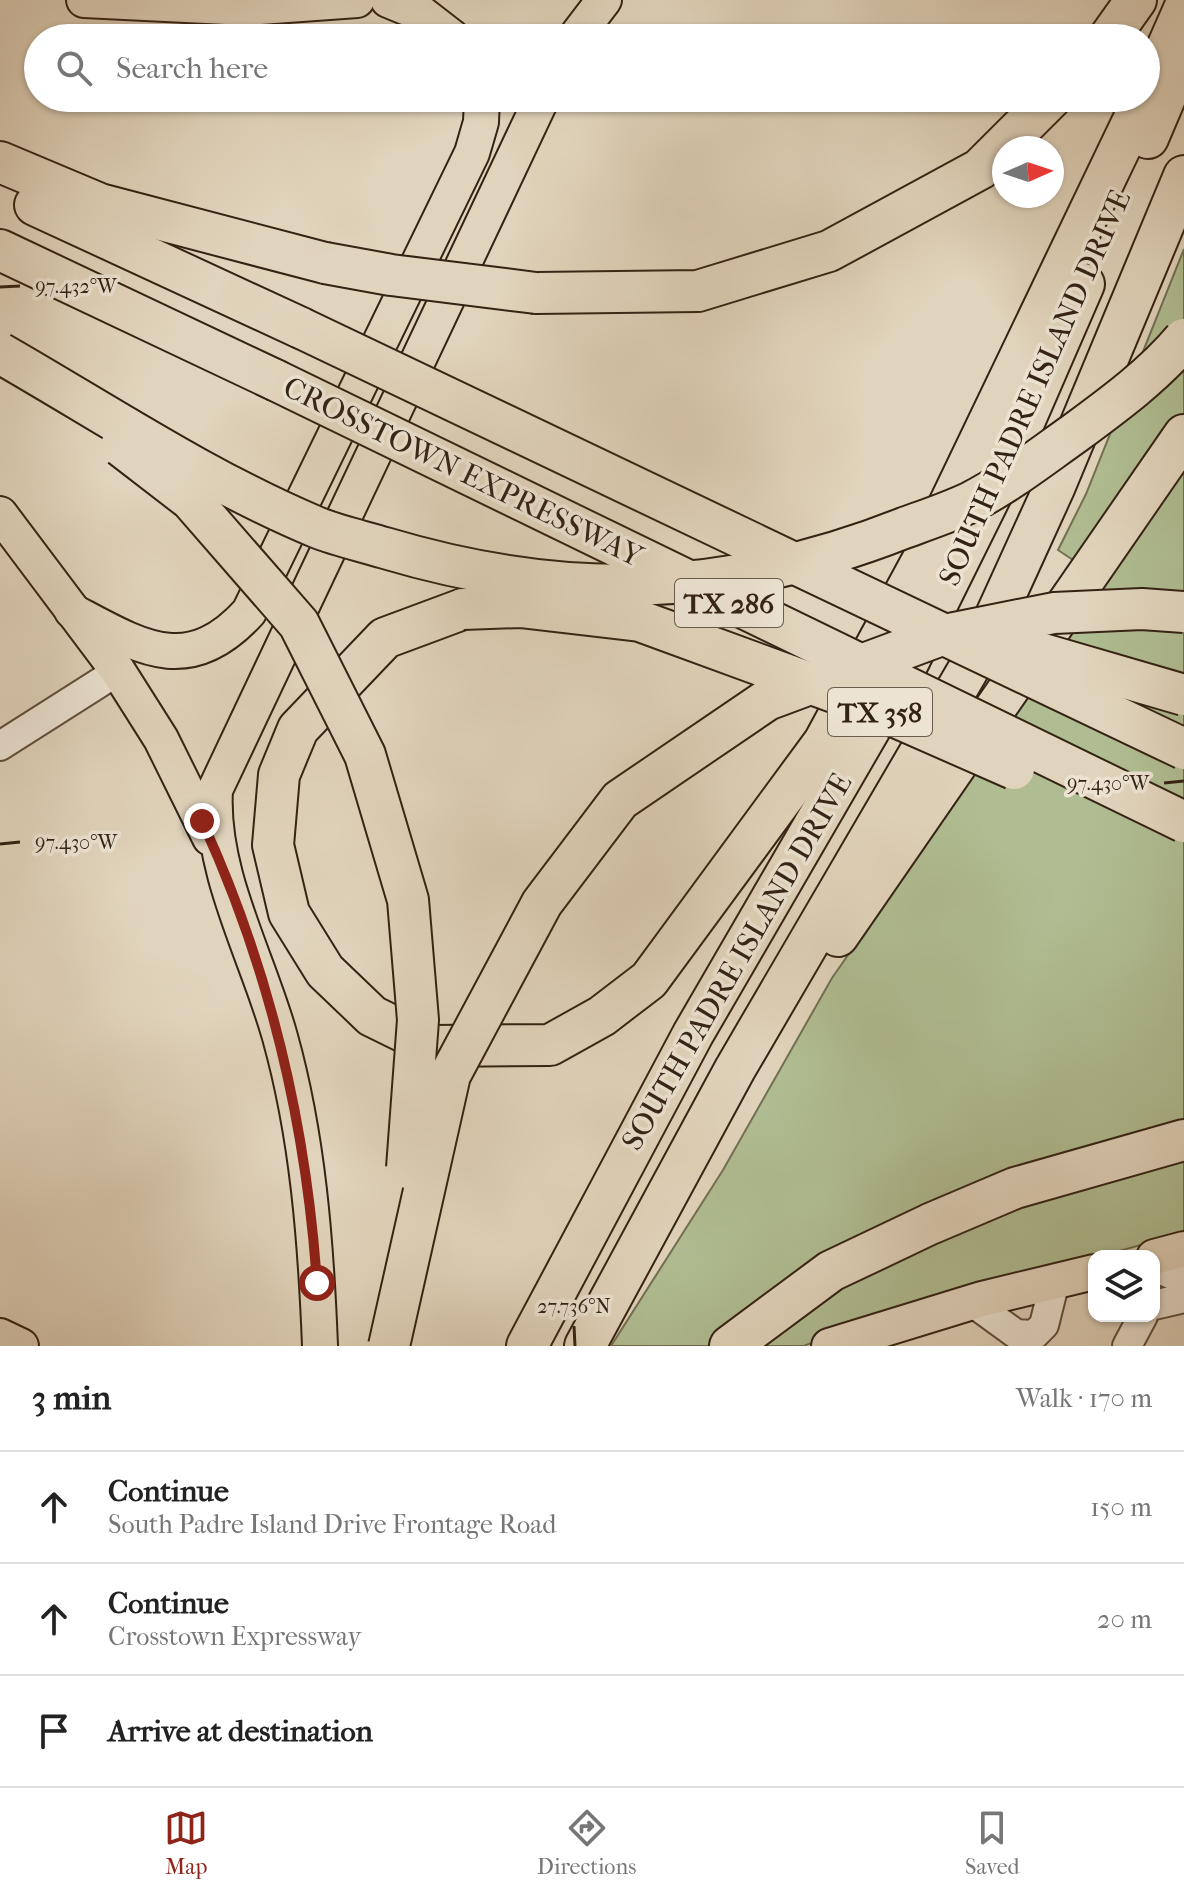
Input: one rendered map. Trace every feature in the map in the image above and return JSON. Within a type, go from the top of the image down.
[{"type":"highway","points":[[1119,24],[1136,0]]},
{"type":"highway","points":[[1160,63],[1184,9]]},
{"type":"highway","name":"SOUTH PADRE ISLAND DRIVE","points":[[1160,108],[1184,53]]},
{"type":"highway","points":[[0,162],[100,204],[325,263],[391,275],[536,293],[698,291],[829,251],[980,169],[1037,112]]},
{"type":"highway","points":[[1137,112],[922,561],[848,697],[824,742],[649,980],[602,1016],[550,1045],[433,1046],[372,1016],[325,971],[289,913],[273,845],[279,775],[298,729],[385,638],[463,609],[520,607],[640,621],[694,638],[848,697],[864,703],[1184,844]]},
{"type":"highway","name":"SOUTH PADRE ISLAND DRIVE","points":[[527,1346],[693,1034],[907,665],[1001,475],[1158,112]]},
{"type":"highway","name":"SOUTH PADRE ISLAND DRIVE","points":[[585,1346],[735,1069],[982,646],[1054,488],[1184,176]]},
{"type":"highway","name":"CROSSTOWN EXPRESSWAY","points":[[0,189],[301,328],[1184,749]]},
{"type":"highway","name":"CROSSTOWN EXPRESSWAY","points":[[0,250],[275,380],[1184,822]]},
{"type":"highway","points":[[0,353],[228,483],[317,527],[423,559],[504,576],[585,586],[654,584],[759,574],[859,546],[970,502],[1026,468],[1102,413],[1184,339]]},
{"type":"highway","points":[[0,353],[191,500],[299,624],[365,755],[408,900],[418,1020],[389,1346]]},
{"type":"highway","points":[[735,1069],[862,904],[1184,435]]},
{"type":"highway","points":[[867,598],[1106,675],[1184,695]]},
{"type":"highway","points":[[389,1346],[450,1075],[501,974],[542,903],[620,800],[767,700],[939,636],[1054,613],[1142,609],[1184,612]]},
{"type":"highway","points":[[730,1346],[831,1271],[930,1224],[1015,1188],[1184,1140]]},
{"type":"main road","points":[[84,0],[247,8],[357,0]]},
{"type":"main road","points":[[388,0],[422,14],[435,24]]},
{"type":"main road","points":[[583,24],[604,0]]},
{"type":"main road","points":[[72,611],[137,645],[173,652],[201,648],[228,635],[249,612],[472,153],[481,112]]},
{"type":"main road","points":[[318,1344],[312,1207],[287,1068],[281,1038],[226,873],[213,820],[215,790],[535,112]]},
{"type":"main road","points":[[0,514],[118,671],[161,739],[226,873]]},
{"type":"main road","points":[[1160,1255],[1184,1249]]},
{"type":"main road","points":[[831,1345],[972,1302],[1088,1273]]},
{"type":"main road","points":[[0,1336],[21,1346]]},
{"type":"street","points":[[0,746],[118,671]]},
{"type":"street","points":[[1160,1270],[1184,1280]]},
{"type":"street","points":[[972,1302],[1027,1341],[1044,1325],[1055,1281]]},
{"type":"street","points":[[1160,1304],[1184,1298]]},
{"type":"street","points":[[1127,1346],[1140,1322]]},
{"type":"green space","points":[[1184,249],[1184,1233],[1123,1250],[1088,1250],[1088,1260],[857,1324],[804,1346],[611,1346],[723,1170],[832,978],[952,806],[1079,564],[1058,550],[1086,494]]},
{"type":"route","points":[[202,821],[226,873],[281,1038],[312,1207],[317,1283]]}]
